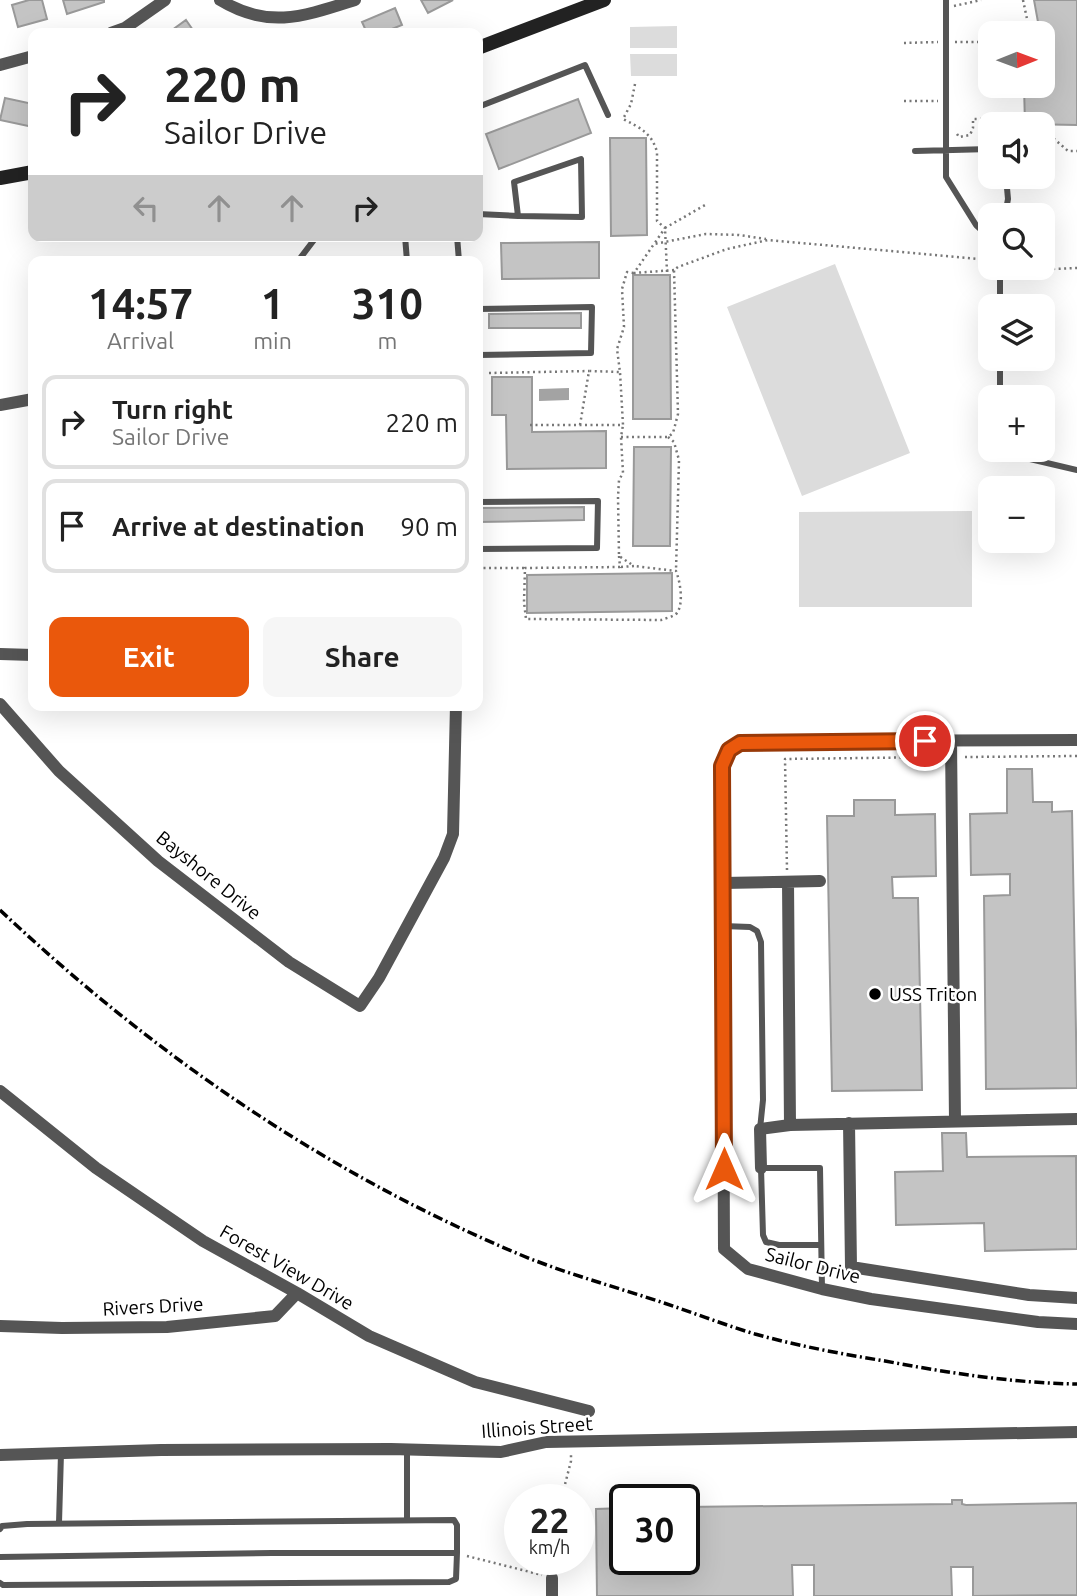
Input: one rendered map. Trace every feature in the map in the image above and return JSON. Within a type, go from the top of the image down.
[{"type":"main road","points":[[483,46],[604,0]]},
{"type":"main road","points":[[0,178],[28,173]]},
{"type":"street","points":[[125,28],[165,0]]},
{"type":"street","points":[[220,0],[231,7],[282,19],[312,14],[355,0]]},
{"type":"street","points":[[0,65],[28,57]]},
{"type":"street","points":[[0,405],[28,400]]},
{"type":"street","points":[[0,654],[28,655]]},
{"type":"street","name":"Bayshore Drive","points":[[0,704],[59,771],[158,861],[289,962],[360,1006],[379,978],[444,858],[453,834],[456,711]]},
{"type":"street","name":"Sailor Drive","points":[[1077,740],[740,743],[729,750],[722,766],[724,1250],[748,1269],[822,1289],[871,1299],[1025,1320],[1077,1324]]},
{"type":"street","points":[[951,741],[955,1121]]},
{"type":"street","points":[[723,883],[820,881]]},
{"type":"street","points":[[788,882],[790,1125]]},
{"type":"street","name":"Forest View Drive","points":[[0,1091],[96,1168],[203,1241],[369,1336],[475,1382],[589,1411]]},
{"type":"street","points":[[761,1168],[760,1129],[790,1125],[1077,1119]]},
{"type":"street","points":[[849,1124],[851,1266],[1028,1295],[1077,1298]]},
{"type":"street","name":"Rivers Drive","points":[[0,1326],[167,1327],[275,1316],[297,1293]]},
{"type":"street","name":"Illinois Street","points":[[0,1455],[175,1450],[407,1449],[501,1452],[546,1442],[1077,1432]]},
{"type":"street","points":[[552,1578],[552,1596]]},
{"type":"lane","points":[[946,0],[946,177],[978,227]]},
{"type":"lane","points":[[483,105],[585,65],[608,116]]},
{"type":"lane","points":[[915,151],[978,149]]},
{"type":"lane","points":[[483,214],[518,216],[582,217],[581,159],[514,182],[518,216]]},
{"type":"lane","points":[[302,256],[312,242]]},
{"type":"lane","points":[[483,309],[592,307],[592,354],[483,355]]},
{"type":"lane","points":[[1038,462],[1077,470]]},
{"type":"lane","points":[[483,502],[598,501],[597,548],[483,549]]},
{"type":"lane","points":[[723,926],[750,927],[757,931],[761,942],[763,1100],[760,1129]]},
{"type":"lane","points":[[821,1245],[779,1245],[766,1242],[762,1235],[761,1168],[820,1168],[822,1289]]},
{"type":"lane","points":[[407,1449],[407,1520]]},
{"type":"lane","points":[[59,1523],[61,1453]]},
{"type":"lane","points":[[0,1529],[2,1526],[59,1523],[454,1520],[457,1525],[456,1578],[449,1582],[108,1585],[0,1583]]},
{"type":"lane","points":[[0,1557],[457,1553]]},
{"type":"path","points":[[952,8],[956,4],[981,0]]},
{"type":"path","points":[[1023,0],[1027,21]]},
{"type":"path","points":[[635,84],[631,104],[623,119],[646,131],[654,141],[657,221],[665,228],[667,272]]},
{"type":"path","points":[[954,131],[959,137],[970,135],[973,119],[978,119]]},
{"type":"path","points":[[1055,140],[1068,151],[1077,151]]},
{"type":"path","points":[[634,273],[665,228],[705,205]]},
{"type":"path","points":[[654,244],[706,234],[739,234],[768,240],[978,259]]},
{"type":"path","points":[[620,567],[618,496],[619,480],[624,473],[621,437],[623,399],[617,349],[625,319],[622,289],[627,272],[667,272],[727,249],[768,240]]},
{"type":"path","points":[[1055,269],[1077,268]]},
{"type":"path","points":[[621,437],[668,437],[673,433],[678,414],[674,270]]},
{"type":"path","points":[[580,425],[589,371]]},
{"type":"path","points":[[489,373],[620,372]]},
{"type":"path","points":[[530,425],[623,425]]},
{"type":"path","points":[[524,568],[524,613],[527,619],[532,621],[661,620],[675,615],[680,608],[680,580],[676,571],[679,460],[674,442],[668,437]]},
{"type":"path","points":[[619,556],[634,566]]},
{"type":"path","points":[[483,568],[634,566],[676,571]]},
{"type":"path","points":[[788,882],[785,759],[1077,756]]},
{"type":"path","points":[[565,1484],[571,1461],[571,1442]]},
{"type":"path","points":[[457,1553],[552,1578]]},
{"type":"shaded area","points":[[677,26],[677,48],[630,48],[630,27]]},
{"type":"shaded area","points":[[630,54],[677,54],[677,76],[631,76]]},
{"type":"shaded area","points":[[835,264],[910,453],[802,496],[727,307]]},
{"type":"shaded area","points":[[569,388],[569,400],[539,401],[539,389]]},
{"type":"shaded area","points":[[972,511],[972,607],[799,607],[799,512]]},
{"type":"building","points":[[29,0],[42,0],[47,19],[18,27],[12,5]]},
{"type":"building","points":[[63,0],[104,0],[104,2],[67,14]]},
{"type":"building","points":[[421,0],[453,0],[428,13]]},
{"type":"building","points":[[1034,0],[1077,0],[1077,125],[1055,125],[1055,112],[1025,112],[1024,98],[1055,98],[1055,21],[1038,21]]},
{"type":"building","points":[[395,8],[402,25],[394,28],[365,28],[362,22]]},
{"type":"building","points":[[186,20],[192,28],[175,28]]},
{"type":"building","points":[[5,98],[28,103],[28,126],[0,120]]},
{"type":"building","points":[[578,99],[591,133],[499,169],[486,134]]},
{"type":"building","points":[[610,138],[646,138],[647,235],[611,236]]},
{"type":"building","points":[[599,242],[599,278],[502,279],[501,243]]},
{"type":"building","points":[[633,275],[670,275],[671,419],[633,419]]},
{"type":"building","points":[[581,313],[581,328],[489,328],[489,314]]},
{"type":"building","points":[[492,377],[532,377],[532,432],[606,431],[606,468],[507,469],[506,415],[492,415]]},
{"type":"building","points":[[634,447],[671,447],[670,546],[633,546]]},
{"type":"building","points":[[584,507],[584,520],[483,522],[483,508]]},
{"type":"building","points":[[672,573],[672,611],[527,613],[527,575]]},
{"type":"building","points":[[1007,769],[1032,769],[1033,802],[1052,802],[1052,812],[1072,811],[1077,1088],[986,1089],[984,896],[1010,895],[1010,874],[971,875],[970,814],[1007,813]]},
{"type":"building","name":"USS Triton","points":[[854,800],[895,800],[895,815],[935,814],[936,876],[892,877],[893,898],[918,898],[922,1090],[832,1091],[827,816],[854,816]]},
{"type":"building","points":[[942,1133],[966,1133],[967,1157],[1076,1156],[1077,1249],[985,1251],[984,1223],[896,1225],[895,1172],[943,1171]]},
{"type":"building","points":[[952,1500],[962,1500],[962,1504],[966,1505],[1077,1503],[1077,1595],[973,1596],[973,1567],[951,1567],[952,1596],[814,1596],[814,1565],[792,1565],[793,1596],[597,1596],[596,1509],[609,1509],[609,1575],[700,1575],[700,1507],[952,1504]]},
{"type":"railway","points":[[0,910],[119,1014],[245,1106],[379,1187],[449,1223],[521,1255],[787,1342],[957,1373],[1029,1382],[1077,1384]]},
{"type":"place","name":"USS Triton","points":[[875,994]]},
{"type":"route","points":[[724,1169],[722,766],[729,750],[740,743],[925,741]]}]
